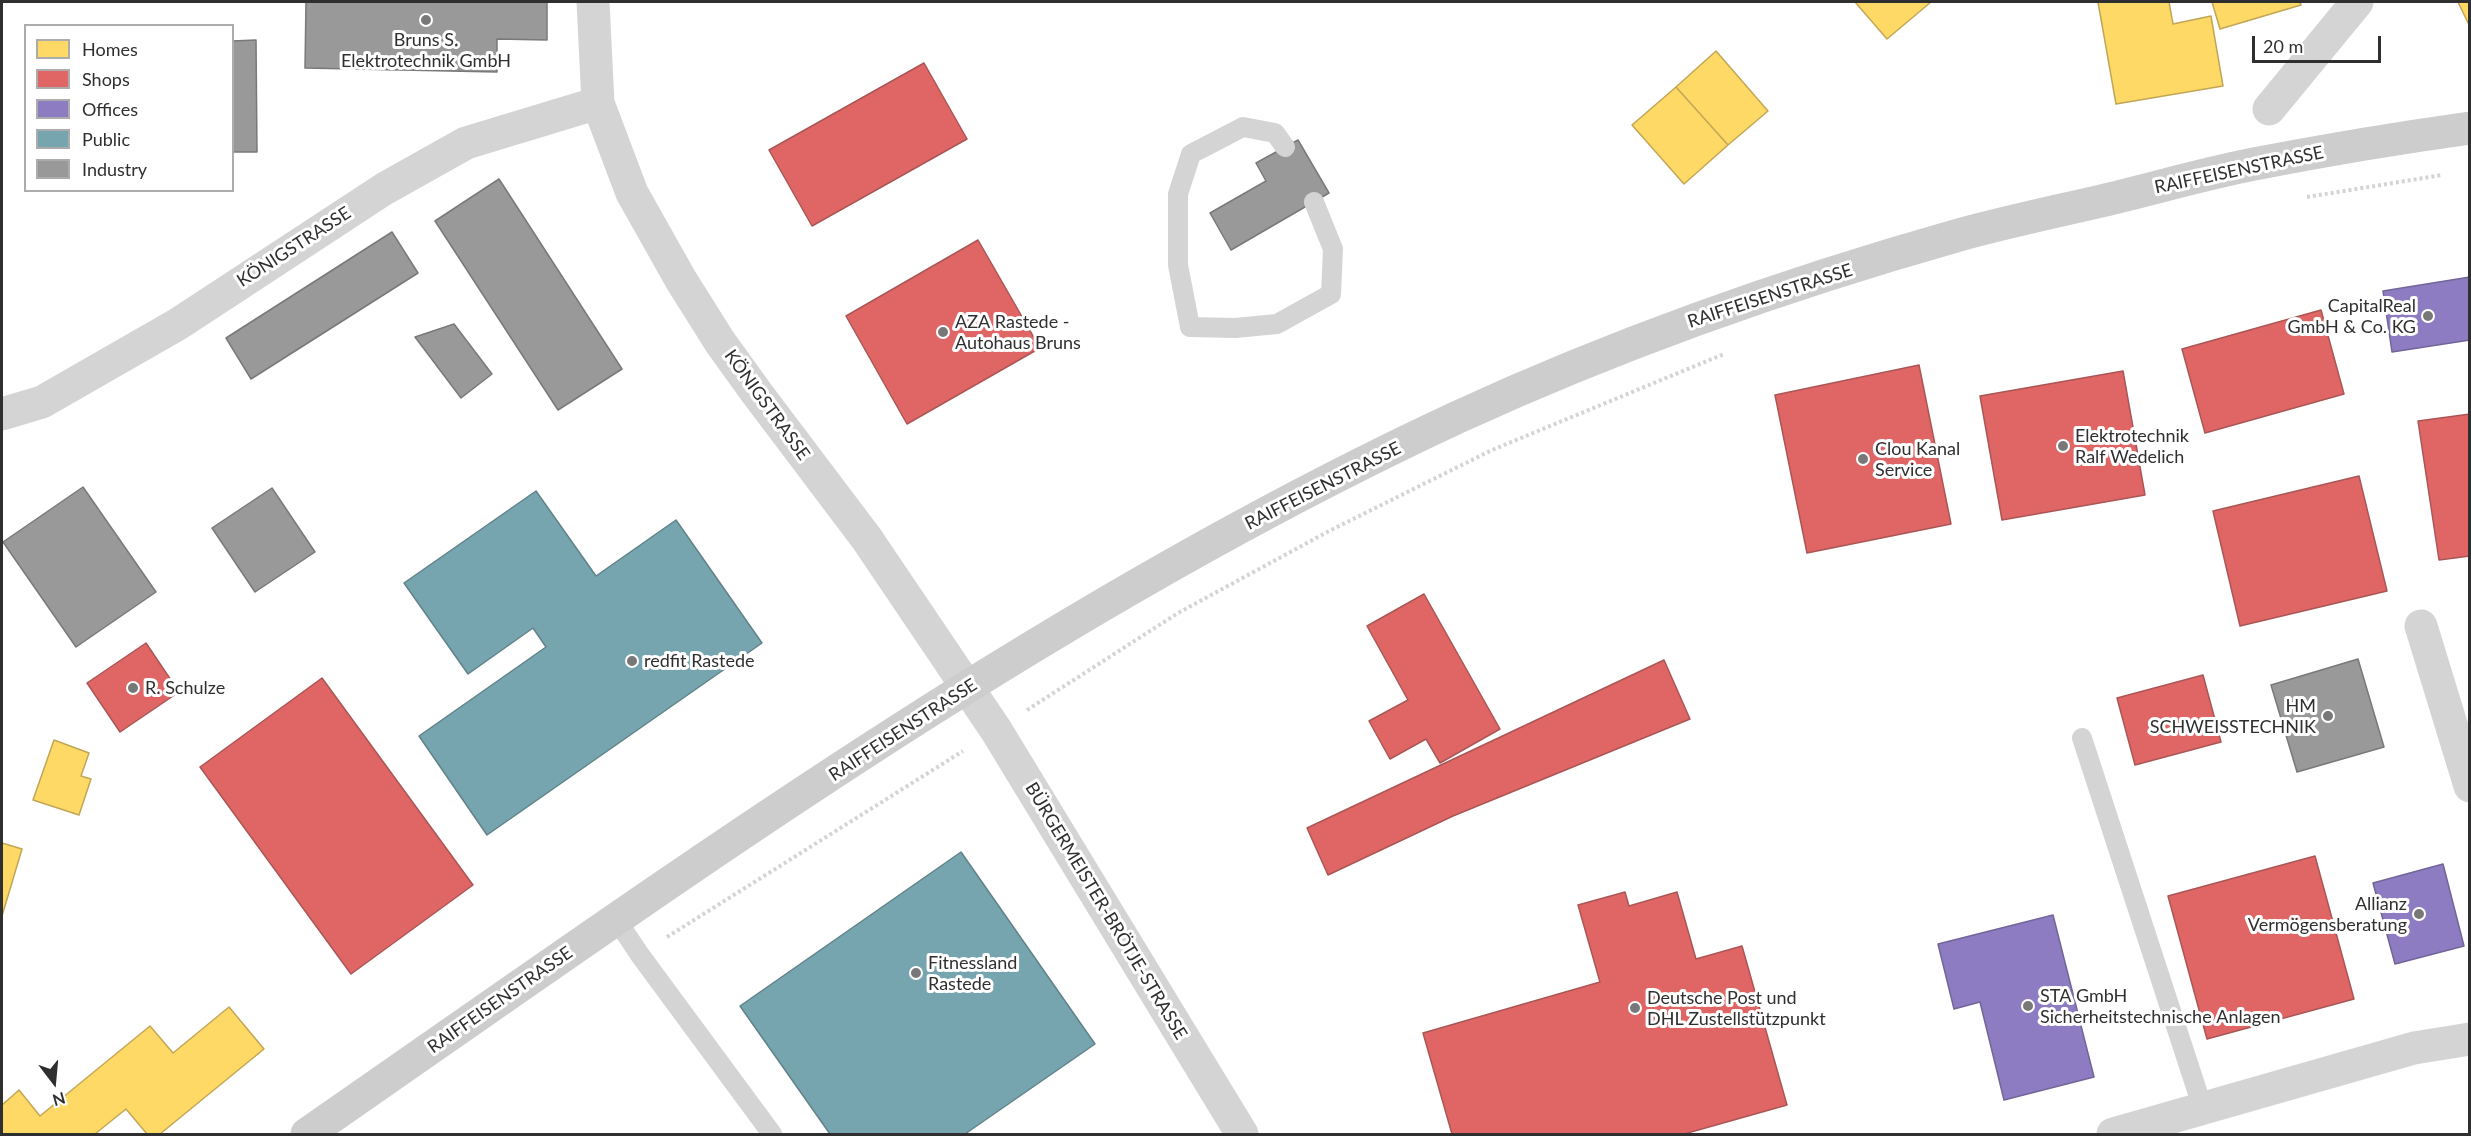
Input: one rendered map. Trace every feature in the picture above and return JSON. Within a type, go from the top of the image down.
[{"type":"main road","name":"RAIFFEISENSTRASSE","points":[[307,1134],[616,919],[968,688],[1194,554],[1342,474],[1470,412],[1585,363],[1730,307],[1972,232],[2250,165],[2469,128]]},
{"type":"street","name":"KÖNIGSTRASSE","points":[[593,2],[598,103],[632,193],[704,316],[756,392],[867,539],[968,688]]},
{"type":"street","points":[[2269,109],[2357,2]]},
{"type":"street","name":"KÖNIGSTRASSE","points":[[2,414],[42,402],[178,324],[384,189],[466,143],[598,103]]},
{"type":"street","points":[[2421,626],[2469,786]]},
{"type":"street","name":"BÜRGERMEISTER-BRÖTJE-STRASSE","points":[[968,688],[996,730],[1242,1134]]},
{"type":"street","points":[[2113,1134],[2414,1048],[2469,1039]]},
{"type":"lane","points":[[1285,147],[1275,133],[1243,127],[1191,154],[1178,194],[1178,265],[1190,327],[1235,328],[1277,324],[1331,294],[1333,249],[1314,202]]},
{"type":"lane","points":[[2082,738],[2203,1109]]},
{"type":"lane","points":[[616,919],[772,1134]]},
{"type":"path","points":[[2305,197],[2446,174]]},
{"type":"path","points":[[640,955],[1178,613],[1331,530],[1492,450],[1729,352]]},
{"type":"building: Homes","points":[[1855,2],[1931,2],[1887,39]]},
{"type":"building: Homes","points":[[2098,2],[2169,2],[2173,24],[2211,16],[2223,86],[2116,104]]},
{"type":"building: Homes","points":[[2212,2],[2300,2],[2301,5],[2220,29]]},
{"type":"building: Homes","points":[[2458,2],[2470,2],[2470,27]]},
{"type":"building: Homes","points":[[1716,51],[1768,111],[1728,145],[1676,87]]},
{"type":"building: Homes","points":[[1676,87],[1728,145],[1684,184],[1632,125]]},
{"type":"building: Homes","points":[[54,740],[89,753],[81,776],[91,779],[79,815],[33,800]]},
{"type":"building: Homes","points":[[2,843],[22,849],[2,916]]},
{"type":"building: Homes","points":[[229,1007],[264,1049],[160,1134],[147,1134],[126,1109],[95,1134],[2,1134],[2,1105],[19,1090],[40,1116],[150,1026],[173,1053]]},
{"type":"building: Shops","points":[[924,63],[967,139],[812,226],[769,150]]},
{"type":"building: Shops","name":"AZA Rastede - Autohaus Bruns","points":[[978,240],[1040,348],[907,424],[846,316]]},
{"type":"building: Shops","points":[[2321,310],[2344,394],[2205,433],[2182,349]]},
{"type":"building: Shops","name":"Clou Kanal Service","points":[[1919,365],[1951,524],[1807,553],[1775,395]]},
{"type":"building: Shops","name":"Elektrotechnik Ralf Wedelich","points":[[2123,371],[2145,495],[2002,520],[1980,396]]},
{"type":"building: Shops","points":[[2470,414],[2470,556],[2439,560],[2418,421]]},
{"type":"building: Shops","points":[[2359,476],[2387,591],[2240,626],[2213,511]]},
{"type":"building: Shops","points":[[1424,594],[1500,729],[1440,763],[1426,739],[1390,759],[1369,721],[1408,700],[1367,626]]},
{"type":"building: Shops","name":"R. Schulze","points":[[146,643],[179,692],[120,732],[87,683]]},
{"type":"building: Shops","points":[[1664,660],[1690,719],[1453,816],[1328,875],[1307,828]]},
{"type":"building: Shops","points":[[2203,675],[2221,742],[2135,765],[2117,698]]},
{"type":"building: Shops","points":[[322,678],[473,885],[351,974],[200,767]]},
{"type":"building: Shops","points":[[2315,856],[2354,999],[2207,1039],[2168,896]]},
{"type":"building: Shops","name":"Deutsche Post und DHL Zustellstützpunkt","points":[[1625,892],[1629,906],[1677,892],[1696,959],[1742,946],[1787,1105],[1684,1134],[1452,1134],[1423,1033],[1600,982],[1578,905]]},
{"type":"building: Offices","name":"CapitalReal GmbH & Co. KG","points":[[2470,277],[2470,340],[2392,352],[2383,291]]},
{"type":"building: Offices","name":"Allianz Vermögensberatung","points":[[2443,864],[2464,946],[2395,964],[2373,883]]},
{"type":"building: Offices","name":"STA GmbH Sicherheitstechnische Anlagen","points":[[2053,915],[2094,1077],[2004,1100],[1980,1002],[1954,1009],[1938,944]]},
{"type":"building: Public","name":"redfit Rastede","points":[[536,491],[596,576],[676,520],[762,643],[487,835],[419,736],[546,647],[533,628],[468,674],[404,583]]},
{"type":"building: Public","name":"Fitnessland Rastede","points":[[961,852],[1095,1044],[965,1134],[830,1134],[740,1006]]},
{"type":"building: Industry","name":"Bruns S. Elektrotechnik GmbH","points":[[306,2],[547,2],[547,40],[497,39],[497,72],[305,68]]},
{"type":"building: Industry","points":[[256,40],[257,152],[234,152],[234,41]]},
{"type":"building: Industry","points":[[1298,140],[1329,193],[1231,250],[1210,213],[1266,181],[1256,163]]},
{"type":"building: Industry","points":[[499,179],[622,369],[558,410],[435,221]]},
{"type":"building: Industry","points":[[392,232],[418,273],[251,379],[226,338]]},
{"type":"building: Industry","points":[[454,324],[492,374],[461,398],[415,337]]},
{"type":"building: Industry","points":[[83,487],[156,592],[76,647],[3,542]]},
{"type":"building: Industry","points":[[272,488],[315,552],[255,592],[212,528]]},
{"type":"building: Industry","name":"HM SCHWEISSTECHNIK","points":[[2358,659],[2384,747],[2297,772],[2271,685]]},
{"type":"place","name":"Bruns S. Elektrotechnik GmbH","points":[[426,20]]},
{"type":"place","name":"CapitalReal GmbH & Co. KG","points":[[2428,316]]},
{"type":"place","name":"AZA Rastede - Autohaus Bruns","points":[[943,332]]},
{"type":"place","name":"Elektrotechnik Ralf Wedelich","points":[[2063,446]]},
{"type":"place","name":"Clou Kanal Service","points":[[1863,459]]},
{"type":"place","name":"redfit Rastede","points":[[632,661]]},
{"type":"place","name":"R. Schulze","points":[[133,688]]},
{"type":"place","name":"HM SCHWEISSTECHNIK","points":[[2328,716]]},
{"type":"place","name":"Allianz Vermögensberatung","points":[[2419,914]]},
{"type":"place","name":"Fitnessland Rastede","points":[[916,973]]},
{"type":"place","name":"STA GmbH Sicherheitstechnische Anlagen","points":[[2028,1006]]},
{"type":"place","name":"Deutsche Post und DHL Zustellstützpunkt","points":[[1635,1008]]}]
